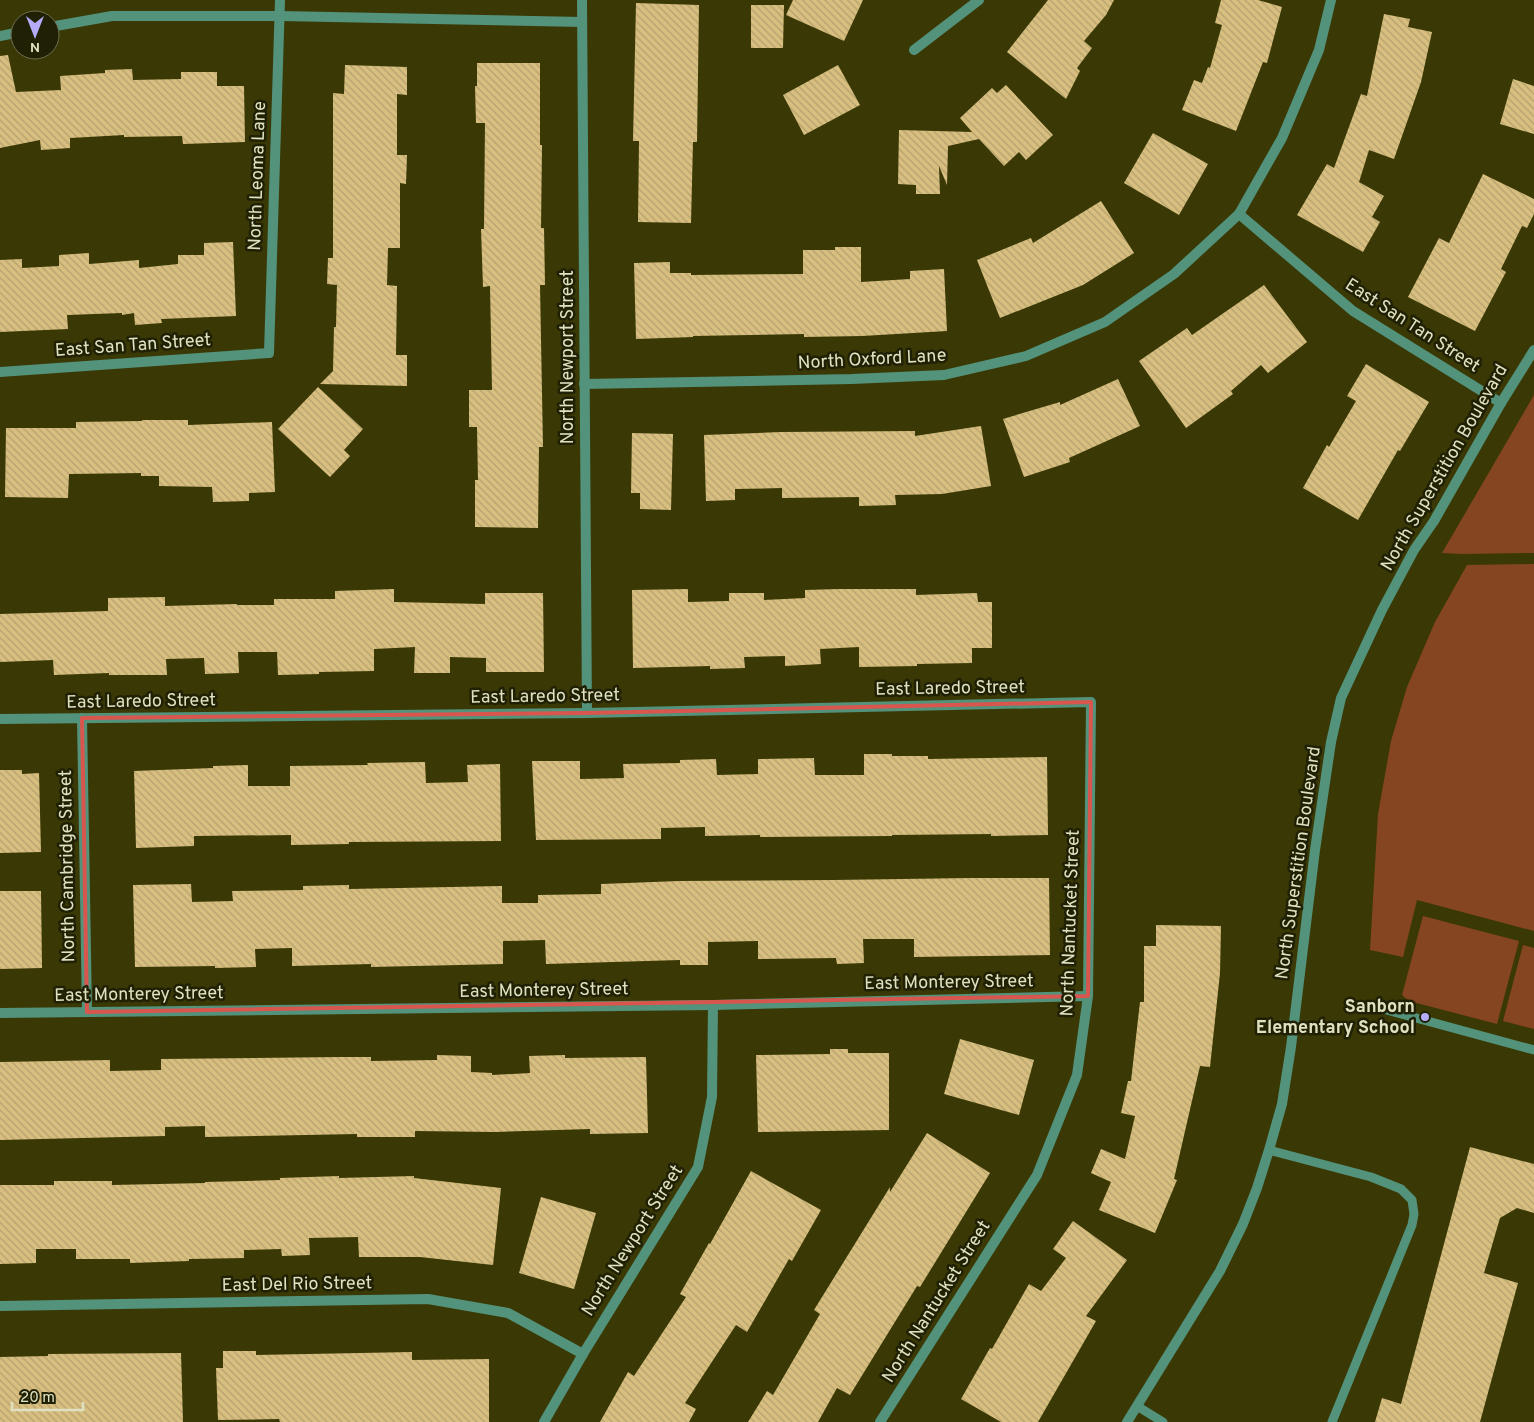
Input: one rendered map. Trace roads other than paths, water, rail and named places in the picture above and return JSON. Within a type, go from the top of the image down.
[{"type":"street","name":"North Leoma Lane","points":[[269,353],[280,0]]},
{"type":"street","name":"North Newport Street","points":[[582,0],[587,713]]},
{"type":"street","points":[[914,50],[978,0]]},
{"type":"street","name":"North Oxford Lane","points":[[584,384],[944,375],[1026,356],[1105,322],[1174,274],[1239,214],[1282,138],[1319,50],[1331,0]]},
{"type":"street","points":[[60,25],[112,16],[280,16],[582,22]]},
{"type":"street","name":"East San Tan Street","points":[[1239,214],[1353,311],[1501,403]]},
{"type":"street","name":"North Superstition Boulevard","points":[[1127,1422],[1220,1271],[1243,1224],[1269,1150],[1282,1104],[1315,850],[1331,742],[1342,698],[1382,610],[1414,550],[1434,521],[1501,403],[1534,350]]},
{"type":"street","name":"East San Tan Street","points":[[0,372],[269,353]]},
{"type":"street","name":"East Laredo Street","points":[[0,719],[587,713],[1091,702]]},
{"type":"street","name":"North Nantucket Street","points":[[880,1422],[1037,1174],[1077,1075],[1088,996],[1091,702]]},
{"type":"street","name":"North Cambridge Street","points":[[82,718],[87,1012]]},
{"type":"street","name":"East Monterey Street","points":[[0,1013],[713,1005],[1088,996]]},
{"type":"street","name":"North Newport Street","points":[[544,1422],[583,1354],[698,1167],[712,1097],[713,1005]]},
{"type":"street","name":"East Del Rio Street","points":[[0,1306],[428,1299],[508,1313],[583,1354]]},
{"type":"lane","points":[[1372,1006],[1534,1050]]},
{"type":"lane","points":[[1269,1150],[1371,1177],[1402,1189],[1412,1200],[1414,1214],[1412,1226],[1332,1422]]},
{"type":"lane","points":[[1137,1406],[1163,1422]]},
{"type":"place","name":"Sanborn Elementary School","points":[[1425,1017]]}]
